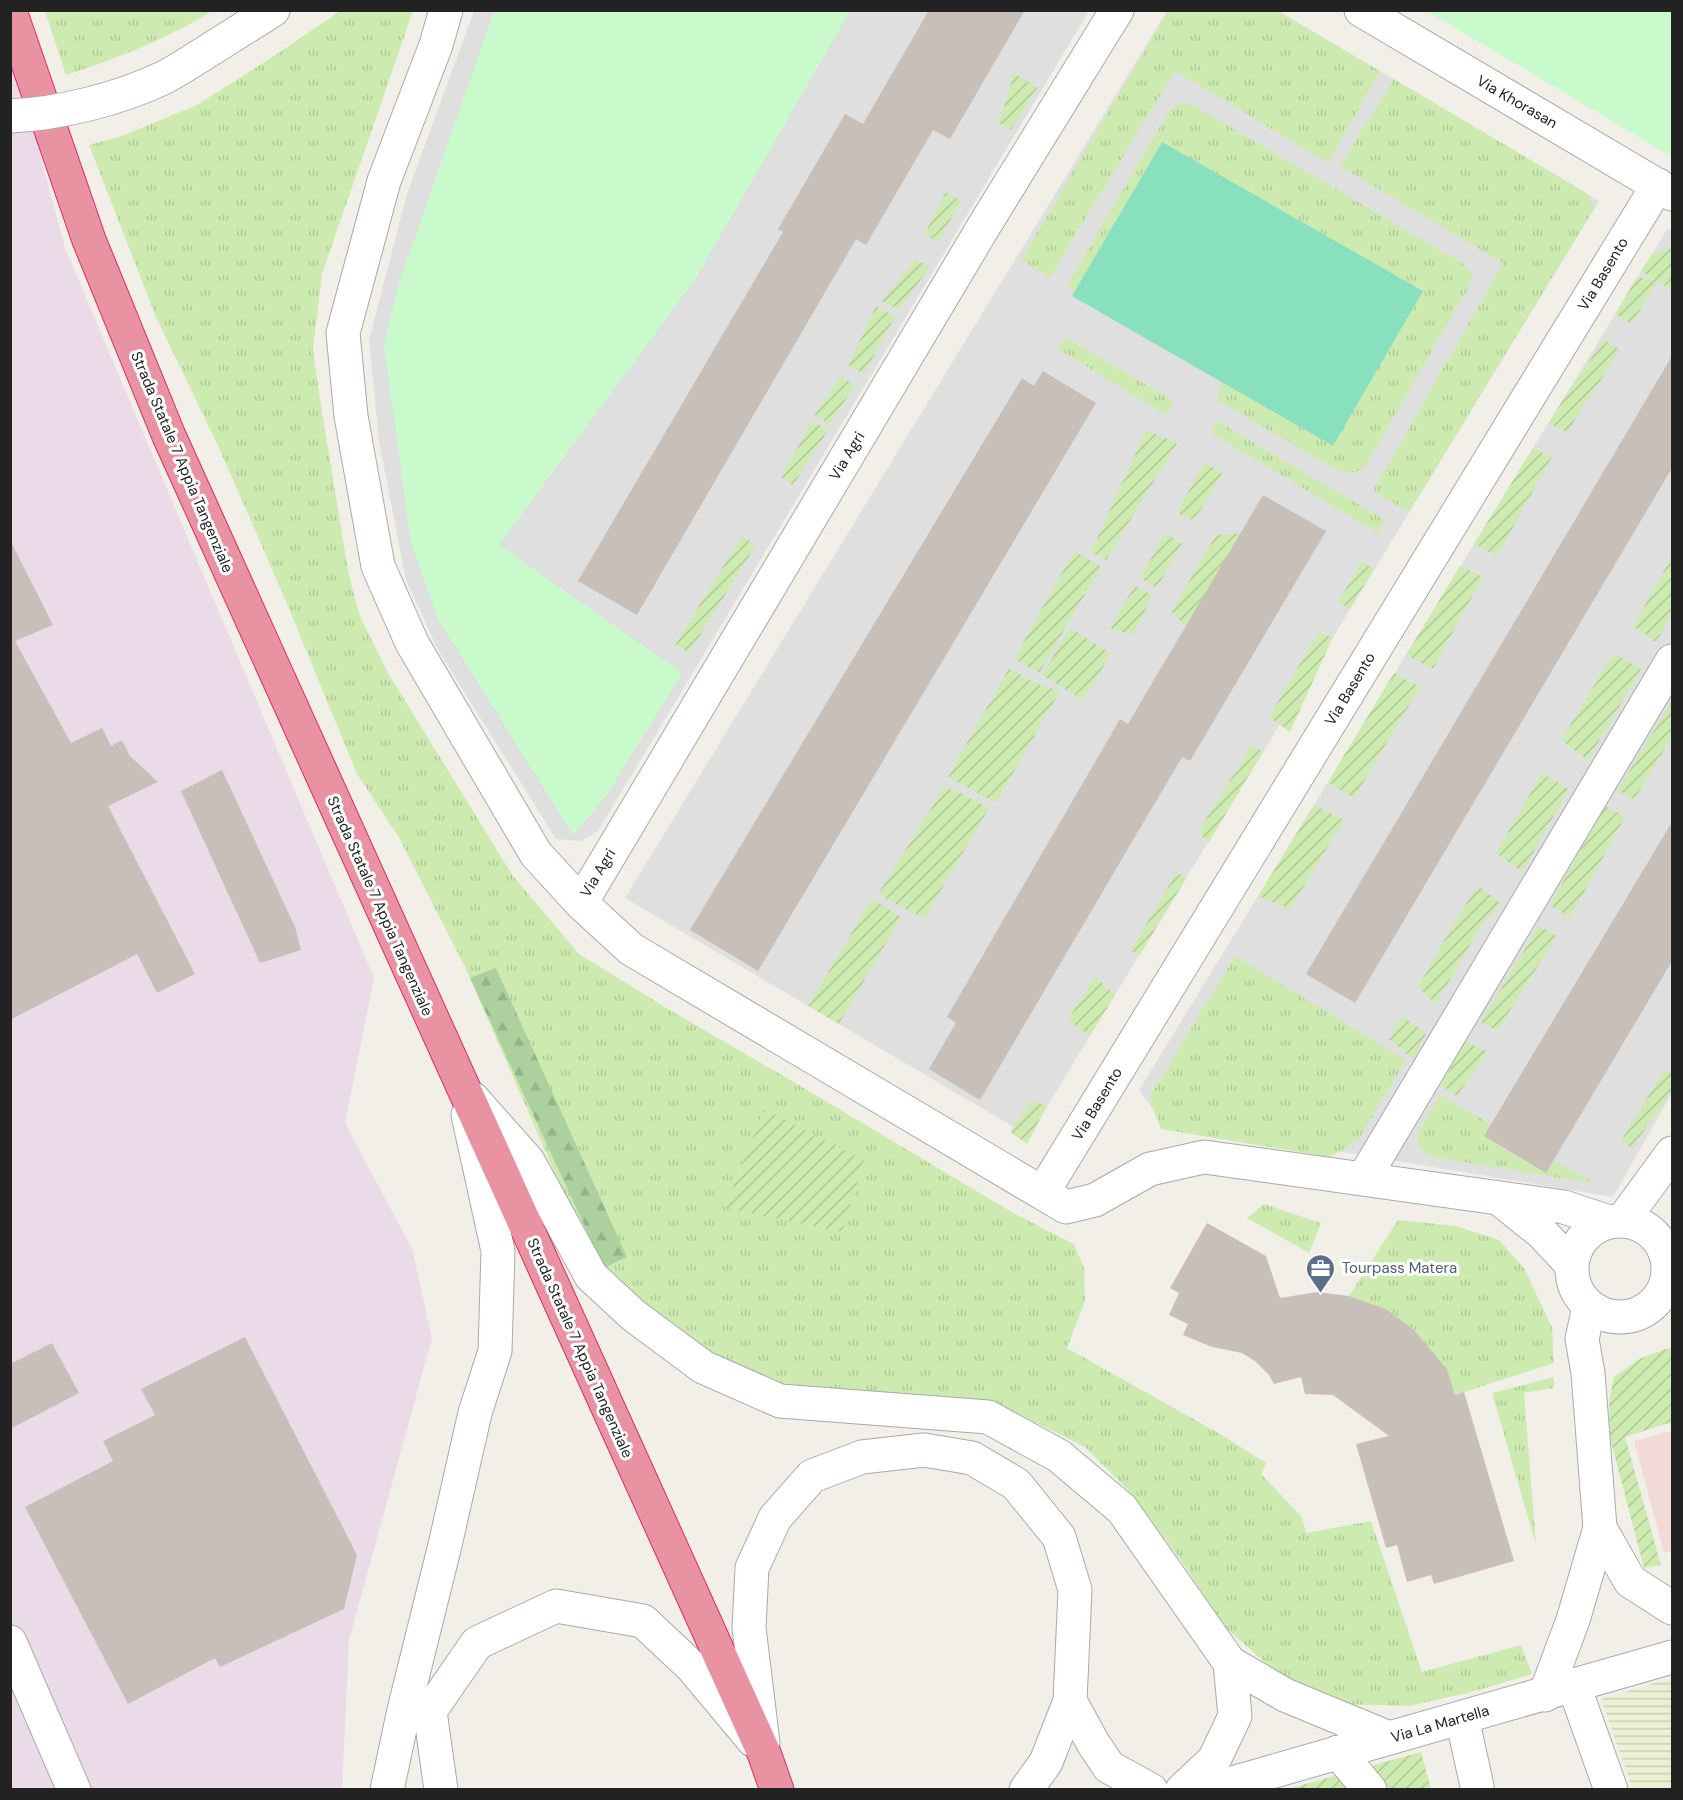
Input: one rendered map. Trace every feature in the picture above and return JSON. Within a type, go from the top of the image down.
[{"type":"highway","name":"Strada Statale 7 Appia Tangenziale","points":[[10,11],[89,240],[168,436],[764,1753],[777,1790]]},
{"type":"street","points":[[10,116],[28,116],[111,99],[163,77],[211,50],[273,10]]},
{"type":"street","points":[[446,10],[436,45],[384,181],[343,333],[351,416],[378,566],[412,643],[536,854],[581,903],[631,949],[1066,1207],[1095,1200],[1150,1169],[1204,1156],[1564,1207],[1651,1248]]},
{"type":"street","name":"Via Agri","points":[[581,903],[977,236],[1117,10]]},
{"type":"street","name":"Via Khorasan","points":[[1361,10],[1665,190]]},
{"type":"street","name":"Via Basento","points":[[1043,1192],[1665,190]]},
{"type":"street","points":[[1364,1178],[1672,662]]},
{"type":"street","points":[[462,1087],[528,1161],[591,1276],[633,1314],[695,1361],[780,1401],[988,1417],[1059,1455],[1122,1509],[1230,1663],[1285,1695],[1389,1738]]},
{"type":"street","points":[[387,1790],[475,1413],[495,1352],[498,1251],[462,1087]]},
{"type":"street","points":[[1588,1373],[1606,1337],[1649,1307],[1660,1295],[1651,1248],[1669,1159]]},
{"type":"street","points":[[1502,1200],[1541,1232],[1571,1264]]},
{"type":"street","points":[[1635,1315],[1611,1316],[1589,1307],[1579,1294],[1573,1280],[1571,1264],[1575,1249],[1596,1227],[1651,1248]]},
{"type":"street","points":[[1589,1307],[1582,1339],[1588,1373],[1600,1528],[1573,1620],[1559,1691],[1611,1790]]},
{"type":"street","points":[[764,1753],[749,1629],[752,1568],[775,1518],[812,1476],[861,1457],[924,1450],[972,1458],[1016,1484],[1059,1537],[1075,1590],[1070,1701],[1046,1762],[1026,1790]]},
{"type":"street","points":[[1600,1528],[1630,1581],[1672,1608]]},
{"type":"street","points":[[441,1790],[430,1711],[477,1642],[556,1605],[644,1621],[692,1666],[764,1753]]},
{"type":"street","points":[[10,1642],[74,1790]]},
{"type":"street","name":"Via La Martella","points":[[1208,1790],[1672,1657]]},
{"type":"street","points":[[1182,1790],[1214,1760],[1235,1716],[1230,1663]]},
{"type":"street","points":[[1070,1701],[1109,1767],[1151,1790]]},
{"type":"street","points":[[1462,1718],[1477,1786]]},
{"type":"street","points":[[1338,1752],[1370,1790]]},
{"type":"shaded area","points":[[474,11],[1089,11],[598,831],[581,841],[556,839],[438,650],[406,580],[379,441],[369,340],[407,194]]},
{"type":"shaded area","points":[[1167,11],[1278,11],[1599,201],[1029,1136],[625,898]]},
{"type":"shaded area","points":[[10,42],[65,248],[374,978],[345,1123],[412,1249],[432,1338],[349,1640],[342,1789],[11,1789]]},
{"type":"shaded area","points":[[1668,228],[1672,231],[1672,1093],[1613,1197],[1162,1122],[1139,1090]]},
{"type":"shaded area","points":[[1672,1431],[1672,1551],[1664,1553],[1634,1441]]},
{"type":"green space","points":[[45,10],[212,11],[141,48],[66,75]]},
{"type":"green space","points":[[340,11],[413,11],[322,274],[313,350],[349,576],[360,616],[388,673],[513,876],[579,954],[1015,1214],[1074,1244],[1084,1268],[1085,1301],[1067,1348],[1222,1435],[1266,1463],[1261,1474],[1302,1517],[1306,1533],[1371,1521],[1422,1672],[1521,1645],[1532,1674],[1468,1693],[1409,1706],[1338,1704],[1281,1677],[1224,1626],[1183,1563],[1132,1494],[1085,1447],[1030,1420],[978,1401],[906,1393],[838,1390],[776,1382],[725,1362],[662,1325],[604,1268],[568,1203],[465,967],[398,836],[357,774],[285,599],[220,450],[156,317],[89,145],[122,136],[197,105]]},
{"type":"green space","points":[[494,11],[850,11],[696,278],[499,545],[682,673],[607,795],[573,835],[438,619],[411,542],[384,345],[399,283]]},
{"type":"green space","points":[[1168,11],[1278,11],[1380,71],[1328,163],[1175,71],[1050,277],[1021,260]]},
{"type":"green space","points":[[1427,11],[1672,11],[1672,157]]},
{"type":"green space","points":[[1014,73],[1038,87],[1011,130],[999,123]]},
{"type":"green space","points":[[1394,79],[1588,194],[1594,209],[1409,512],[1373,491],[1503,263],[1340,166]]},
{"type":"green space","points":[[1180,103],[1193,105],[1462,263],[1473,274],[1469,287],[1363,470],[1349,473],[1337,470],[1217,400],[1222,382],[1333,446],[1162,142],[1074,293],[1068,283],[1169,111]]},
{"type":"green space","points":[[1162,142],[1423,291],[1333,446],[1072,296]]},
{"type":"green space","points":[[946,192],[961,201],[938,242],[924,235]]},
{"type":"green space","points":[[1672,248],[1672,290],[1657,281],[1632,324],[1615,314],[1637,277],[1655,280],[1641,271],[1652,254]]},
{"type":"green space","points":[[915,260],[930,267],[898,310],[881,301]]},
{"type":"green space","points":[[876,306],[895,317],[864,374],[848,365]]},
{"type":"green space","points":[[1065,337],[1174,401],[1165,415],[1057,348]]},
{"type":"green space","points":[[1604,339],[1620,350],[1567,432],[1548,423]]},
{"type":"green space","points":[[841,376],[855,385],[830,424],[814,415]]},
{"type":"green space","points":[[812,421],[828,430],[793,485],[781,477]]},
{"type":"green space","points":[[1217,421],[1385,520],[1378,533],[1211,433]]},
{"type":"green space","points":[[1146,430],[1177,443],[1106,560],[1091,552]]},
{"type":"green space","points":[[1533,448],[1552,457],[1497,556],[1474,544]]},
{"type":"green space","points":[[1204,462],[1223,474],[1194,520],[1177,513]]},
{"type":"green space","points":[[1165,533],[1182,543],[1157,588],[1140,578]]},
{"type":"green space","points":[[1243,533],[1186,626],[1171,612],[1216,535]]},
{"type":"green space","points":[[742,536],[756,545],[689,653],[675,645]]},
{"type":"green space","points":[[1074,551],[1101,567],[1039,673],[1014,659]]},
{"type":"green space","points":[[1672,556],[1672,614],[1656,642],[1633,627]]},
{"type":"green space","points":[[1362,562],[1374,569],[1350,609],[1338,602]]},
{"type":"green space","points":[[1460,566],[1483,577],[1433,669],[1406,655]]},
{"type":"green space","points":[[1134,586],[1153,595],[1133,635],[1111,628]]},
{"type":"green space","points":[[1070,628],[1111,654],[1083,700],[1042,675]]},
{"type":"green space","points":[[1318,633],[1333,637],[1290,732],[1269,717]]},
{"type":"green space","points":[[1614,653],[1641,669],[1588,760],[1561,740]]},
{"type":"green space","points":[[1009,668],[1035,683],[1060,691],[996,803],[948,777]]},
{"type":"green space","points":[[1394,673],[1420,687],[1354,798],[1328,782]]},
{"type":"green space","points":[[1672,701],[1672,737],[1634,800],[1618,790]]},
{"type":"green space","points":[[1252,745],[1263,752],[1209,842],[1198,832]]},
{"type":"green space","points":[[1542,773],[1569,789],[1522,872],[1496,853]]},
{"type":"green space","points":[[944,788],[956,791],[989,808],[924,919],[878,894]]},
{"type":"green space","points":[[1314,805],[1344,820],[1290,909],[1258,896]]},
{"type":"green space","points":[[1605,806],[1625,817],[1570,918],[1550,905]]},
{"type":"green space","points":[[1176,873],[1187,877],[1140,955],[1131,951]]},
{"type":"green space","points":[[1478,886],[1501,903],[1481,926],[1436,1004],[1418,987]]},
{"type":"green space","points":[[872,899],[901,917],[839,1024],[808,1006]]},
{"type":"green space","points":[[1539,926],[1557,936],[1497,1031],[1481,1022]]},
{"type":"green space","points":[[1235,956],[1406,1060],[1358,1140],[1330,1157],[1161,1129],[1149,1098]]},
{"type":"green space","points":[[496,968],[627,1257],[604,1268],[470,978]]},
{"type":"green space","points":[[1095,976],[1115,995],[1090,1036],[1068,1020]]},
{"type":"green space","points":[[1402,1016],[1426,1033],[1413,1059],[1389,1039]]},
{"type":"green space","points":[[1466,1041],[1487,1052],[1457,1096],[1441,1085]]},
{"type":"green space","points":[[1664,1070],[1672,1074],[1672,1091],[1632,1148],[1621,1141]]},
{"type":"green space","points":[[1440,1095],[1596,1184],[1428,1156],[1418,1145],[1419,1132]]},
{"type":"green space","points":[[1032,1100],[1047,1106],[1027,1144],[1010,1132]]},
{"type":"green space","points":[[764,1109],[864,1160],[842,1232],[725,1208]]},
{"type":"green space","points":[[1264,1204],[1321,1223],[1309,1253],[1247,1218]]},
{"type":"green space","points":[[1398,1220],[1456,1226],[1499,1240],[1524,1268],[1552,1327],[1554,1363],[1455,1395],[1447,1369],[1413,1329],[1386,1309],[1349,1296]]},
{"type":"green space","points":[[1672,1347],[1672,1422],[1625,1437],[1661,1565],[1644,1568],[1610,1438],[1609,1400],[1614,1377],[1641,1358]]},
{"type":"green space","points":[[1554,1377],[1554,1388],[1524,1393],[1536,1545],[1492,1393]]},
{"type":"green space","points":[[1672,1678],[1672,1789],[1633,1789],[1601,1699]]},
{"type":"green space","points":[[1421,1752],[1431,1789],[1284,1790]]},
{"type":"building","points":[[929,10],[1025,10],[950,139],[933,130],[866,245],[856,239],[637,615],[578,581],[783,232],[778,229],[845,114],[863,124]]},
{"type":"building","points":[[1672,356],[1672,468],[1355,1003],[1306,974]]},
{"type":"building","points":[[1043,371],[1096,403],[758,971],[690,930],[1022,378],[1034,386]]},
{"type":"building","points":[[1263,495],[1326,531],[1190,761],[1182,757],[980,1100],[929,1069],[956,1023],[947,1017],[1120,719],[1128,724]]},
{"type":"building","points":[[10,540],[53,625],[15,641],[71,743],[102,728],[111,746],[122,740],[130,756],[158,782],[108,806],[195,974],[157,993],[137,954],[10,1020]]},
{"type":"building","points":[[222,770],[295,927],[301,950],[260,963],[181,791]]},
{"type":"building","points":[[1672,822],[1672,961],[1546,1173],[1484,1136]]},
{"type":"building","points":[[1207,1223],[1266,1256],[1280,1298],[1317,1292],[1349,1296],[1386,1309],[1413,1329],[1447,1369],[1455,1395],[1464,1392],[1514,1561],[1434,1584],[1431,1575],[1407,1582],[1397,1545],[1386,1548],[1356,1444],[1389,1436],[1333,1395],[1305,1394],[1301,1377],[1274,1384],[1269,1375],[1255,1361],[1242,1353],[1212,1347],[1183,1335],[1188,1324],[1169,1315],[1179,1293],[1170,1288]]},
{"type":"building","points":[[245,1337],[357,1555],[344,1609],[220,1667],[215,1658],[128,1704],[25,1507],[113,1461],[103,1441],[155,1415],[141,1389]]},
{"type":"building","points":[[52,1343],[79,1393],[10,1429],[10,1364]]},
{"type":"place","name":"Tourpass Matera","points":[[1321,1294]]}]
